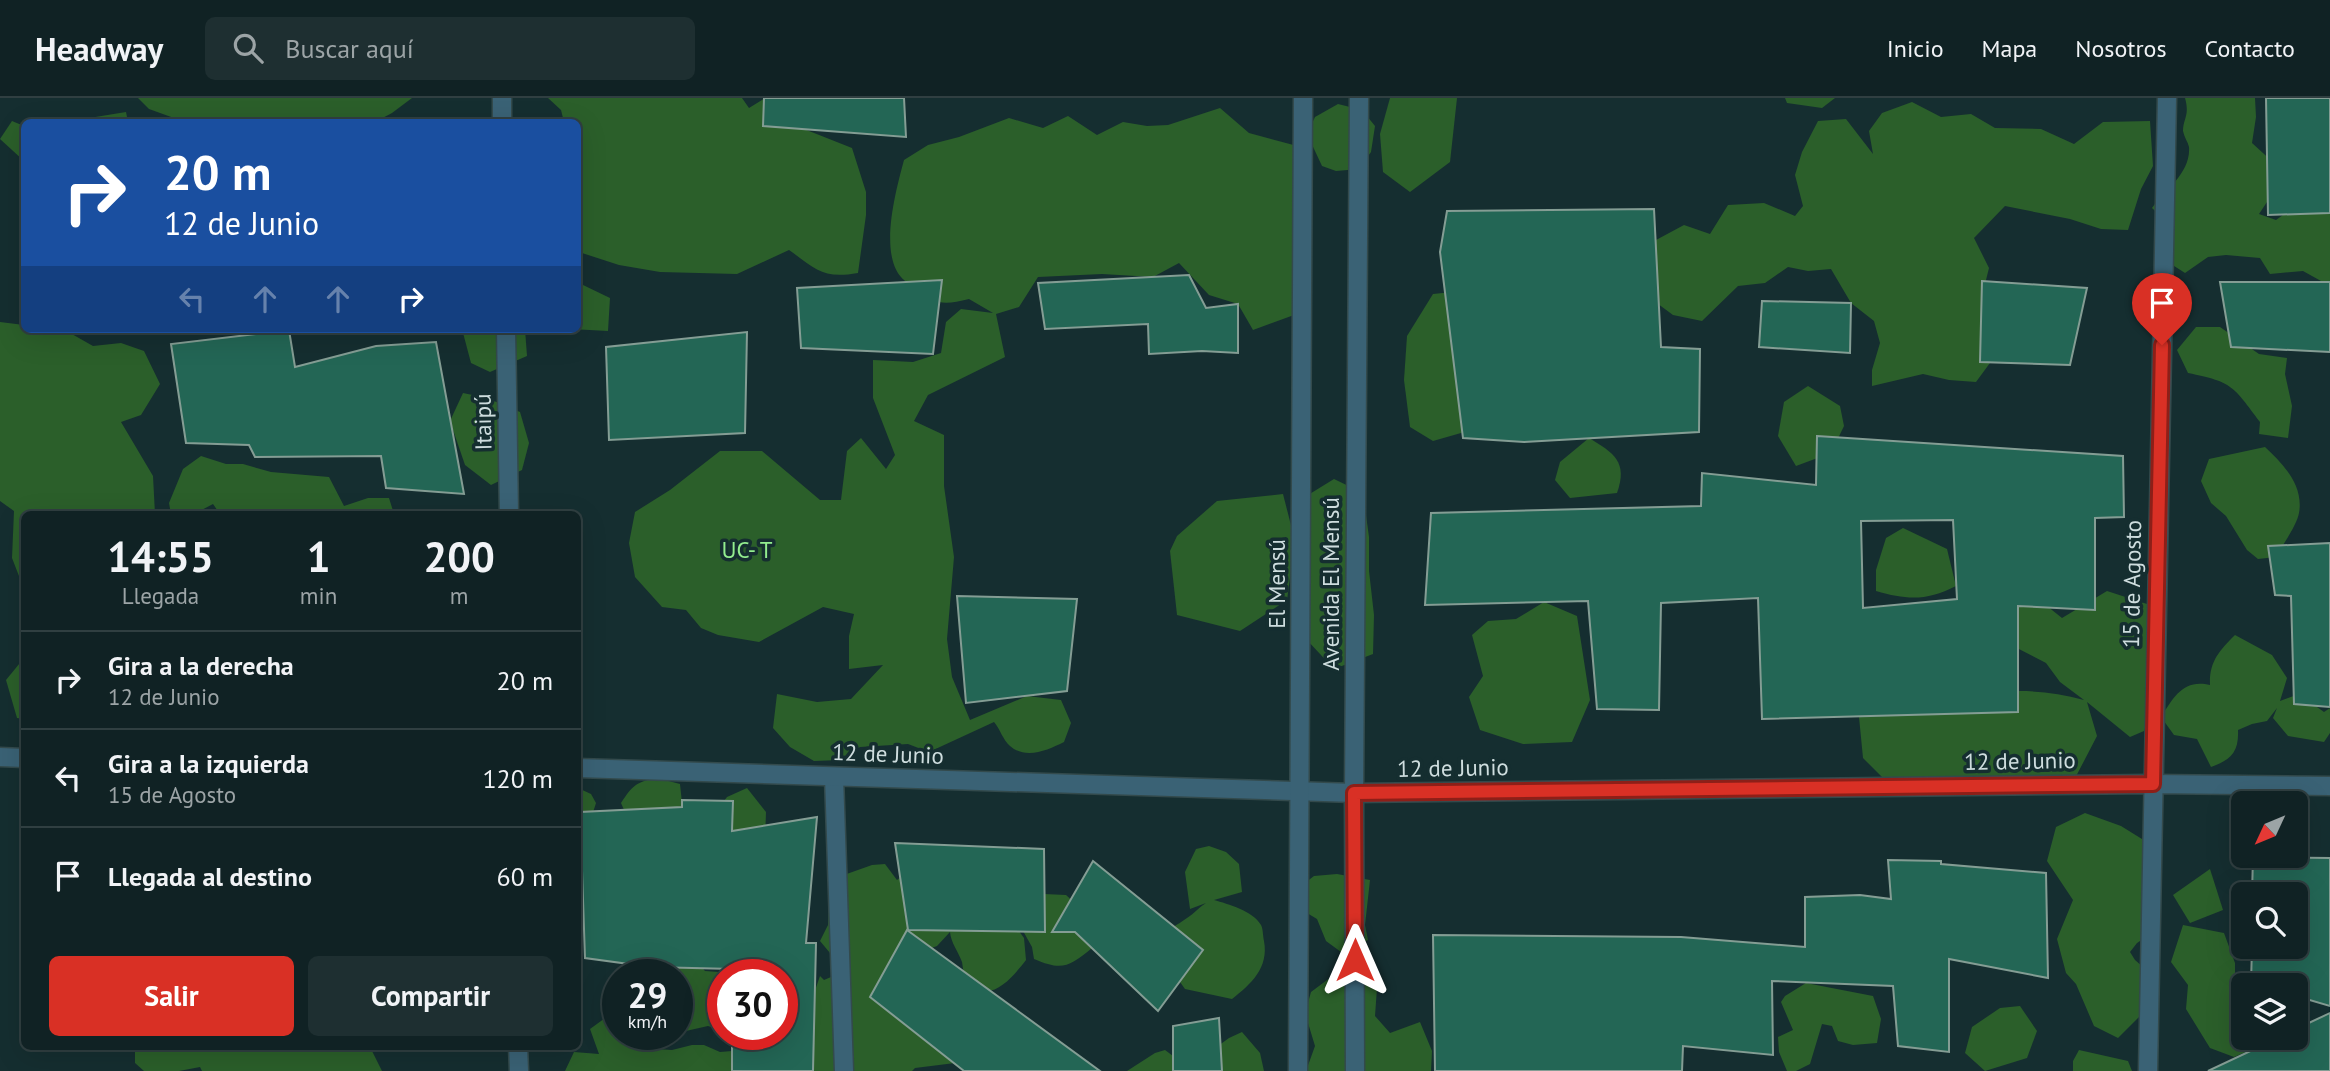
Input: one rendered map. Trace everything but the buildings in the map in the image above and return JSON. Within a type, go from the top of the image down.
[{"type":"street","points":[[502,98],[502,119]]},
{"type":"street","name":"El Mensú","points":[[1297,1071],[1301,791],[1303,98]]},
{"type":"street","name":"Avenida El Mensú","points":[[1355,1071],[1354,793],[1359,98]]},
{"type":"street","name":"15 de Agosto","points":[[2148,1071],[2166,98]]},
{"type":"street","name":"Itaipú","points":[[506,333],[509,511]]},
{"type":"street","points":[[0,757],[21,758]]},
{"type":"street","name":"12 de Junio","points":[[581,768],[1354,793],[2153,784],[2330,786]]},
{"type":"street","points":[[834,777],[844,1071]]},
{"type":"street","points":[[518,1050],[519,1071]]},
{"type":"green space","points":[[138,98],[412,98],[381,119],[177,119],[149,109]]},
{"type":"green space","points":[[548,98],[742,98],[749,108],[765,98],[804,129],[852,148],[866,192],[866,215],[858,273],[828,274],[789,250],[737,274],[660,272],[619,265],[582,253],[581,119],[563,119],[561,110]]},
{"type":"green space","points":[[1390,98],[1457,98],[1450,162],[1410,192],[1383,172],[1380,134]]},
{"type":"green space","points":[[1785,98],[1835,98],[1822,108],[1787,103]]},
{"type":"green space","points":[[2185,98],[2255,98],[2256,117],[2252,143],[2275,164],[2288,187],[2267,202],[2259,214],[2276,220],[2294,207],[2330,205],[2330,286],[2303,271],[2270,274],[2260,258],[2226,255],[2208,257],[2185,273],[2171,264],[2160,242],[2175,230],[2152,208],[2182,173],[2189,156],[2189,147],[2183,131],[2187,113]]},
{"type":"green space","points":[[1912,102],[1941,117],[1971,114],[1995,128],[2041,129],[2074,144],[2103,122],[2150,121],[2153,166],[2141,189],[2128,230],[2101,229],[2070,219],[2005,206],[1974,238],[1989,268],[1982,296],[1998,352],[1976,382],[1923,374],[1872,386],[1872,370],[1880,343],[1874,321],[1851,303],[1831,269],[1808,271],[1788,267],[1765,283],[1738,286],[1702,321],[1673,315],[1650,298],[1644,267],[1656,240],[1684,225],[1710,234],[1728,205],[1764,203],[1795,216],[1803,206],[1795,175],[1802,152],[1818,121],[1846,119],[1873,154],[1869,131],[1882,113]]},
{"type":"green space","points":[[1338,104],[1362,110],[1375,126],[1371,152],[1359,169],[1336,171],[1322,166],[1307,134],[1315,117]]},
{"type":"green space","name":"UC- T","points":[[1220,108],[1249,133],[1301,147],[1312,195],[1308,257],[1294,315],[1253,330],[1238,304],[1209,295],[1179,263],[1153,277],[1102,274],[1038,277],[1019,307],[996,314],[1005,357],[928,395],[914,421],[944,435],[944,486],[954,557],[947,639],[952,677],[970,720],[1027,696],[1061,700],[1071,723],[1064,742],[1030,753],[1016,750],[1008,744],[994,722],[929,752],[908,744],[860,747],[840,760],[814,761],[790,747],[773,728],[777,694],[817,702],[851,699],[883,665],[849,669],[849,636],[854,614],[823,607],[759,642],[718,635],[701,628],[686,610],[662,607],[635,577],[629,543],[635,512],[670,490],[720,451],[762,451],[820,500],[841,500],[847,451],[861,438],[886,469],[895,455],[873,398],[873,360],[913,362],[941,353],[946,322],[961,309],[993,313],[969,299],[946,303],[934,301],[902,278],[894,266],[890,237],[891,220],[904,160],[928,145],[959,137],[1009,118],[1043,128],[1068,116],[1097,135],[1123,122],[1147,126],[1168,125]]},
{"type":"green space","points":[[126,112],[127,119],[83,119]]},
{"type":"green space","points":[[12,121],[21,125],[21,158],[0,139]]},
{"type":"green space","points":[[581,286],[610,298],[608,331],[581,330]]},
{"type":"green space","points":[[1472,290],[1482,427],[1433,441],[1410,427],[1404,380],[1407,336],[1433,294]]},
{"type":"green space","points":[[0,322],[21,325],[21,333],[70,333],[93,346],[121,343],[144,351],[160,384],[141,415],[121,422],[153,476],[155,511],[21,511],[21,581],[12,558],[14,511],[0,501]]},
{"type":"green space","points":[[2196,327],[2220,327],[2259,354],[2287,358],[2285,374],[2292,406],[2288,438],[2259,434],[2260,422],[2231,387],[2214,379],[2188,373],[2177,350]]},
{"type":"green space","points":[[463,333],[525,333],[527,356],[490,372],[471,363]]},
{"type":"green space","points":[[1808,386],[1840,406],[1844,426],[1831,453],[1796,466],[1778,436],[1784,402]]},
{"type":"green space","points":[[463,393],[487,398],[520,412],[529,443],[522,470],[491,485],[465,465],[450,421]]},
{"type":"green space","points":[[1589,438],[1612,454],[1620,466],[1617,493],[1570,498],[1555,480],[1560,462]]},
{"type":"green space","points":[[2265,447],[2291,476],[2300,503],[2295,523],[2276,557],[2258,559],[2247,550],[2226,516],[2211,503],[2201,481],[2209,459]]},
{"type":"green space","points":[[201,456],[226,464],[243,464],[271,472],[329,477],[344,506],[368,498],[389,498],[393,511],[218,511],[213,504],[200,511],[170,511],[169,503],[183,469]]},
{"type":"green space","points":[[1334,479],[1363,493],[1374,615],[1373,654],[1334,669],[1307,640],[1308,495]]},
{"type":"green space","points":[[1283,494],[1295,541],[1287,600],[1240,631],[1177,615],[1170,551],[1177,536],[1217,501]]},
{"type":"green space","points":[[1903,528],[1947,549],[1956,586],[1926,597],[1898,596],[1876,591],[1876,570],[1886,538]]},
{"type":"green space","points":[[2107,591],[2147,604],[2154,700],[2144,731],[2130,737],[2087,702],[2097,736],[2071,786],[1951,782],[1928,776],[1908,783],[1885,780],[1863,758],[1859,717],[1880,711],[1944,698],[1997,692],[2031,691],[2084,700],[2060,682],[2046,663],[2015,647],[1982,613],[2032,594],[2062,618]]},
{"type":"green space","points":[[1544,602],[1577,616],[1590,700],[1572,742],[1523,744],[1480,730],[1469,697],[1483,676],[1472,635],[1488,621],[1516,619]]},
{"type":"green space","points":[[2235,635],[2272,655],[2287,678],[2280,701],[2299,694],[2324,712],[2330,708],[2330,733],[2324,742],[2288,736],[2273,718],[2277,708],[2267,721],[2238,730],[2235,750],[2229,758],[2211,767],[2197,739],[2174,735],[2161,717],[2186,687],[2210,685],[2211,670],[2216,657]]},
{"type":"green space","points":[[21,662],[21,719],[17,718],[6,680]]},
{"type":"green space","points":[[657,778],[680,784],[682,803],[690,820],[635,835],[621,803],[636,785]]},
{"type":"green space","points":[[747,788],[766,812],[764,870],[712,817],[727,797]]},
{"type":"green space","points":[[581,789],[591,794],[596,803],[588,828],[581,832]]},
{"type":"green space","points":[[2085,813],[2121,826],[2150,844],[2155,931],[2137,943],[2130,952],[2152,975],[2150,1006],[2118,1038],[2094,1026],[2076,984],[2066,973],[2057,939],[2073,900],[2047,861],[2056,827]]},
{"type":"green space","points":[[1209,846],[1226,852],[1239,864],[1242,892],[1214,900],[1246,912],[1257,920],[1263,930],[1265,951],[1261,967],[1252,981],[1232,999],[1185,989],[1170,968],[1163,944],[1172,928],[1206,903],[1190,909],[1185,872],[1196,849]]},
{"type":"green space","points":[[885,864],[897,880],[912,868],[1006,913],[1024,938],[1026,960],[1014,975],[999,987],[982,991],[966,978],[950,932],[937,946],[921,952],[955,1063],[915,1068],[912,1071],[787,1071],[794,1050],[798,1050],[798,1039],[820,976],[824,980],[845,971],[820,941],[828,925],[829,903],[841,876],[872,865]]},
{"type":"green space","points":[[2210,869],[2223,910],[2190,923],[2173,895]]},
{"type":"green space","points":[[1337,874],[1370,880],[1365,925],[1368,940],[1341,952],[1326,941],[1317,919],[1297,907],[1292,893],[1314,876]]},
{"type":"green space","points":[[1044,894],[1066,895],[1086,913],[1094,932],[1092,948],[1071,963],[1059,966],[1034,959],[1032,947],[1018,922]]},
{"type":"green space","points":[[2183,925],[2224,933],[2231,959],[2235,963],[2235,973],[2231,973],[2231,1050],[2248,1051],[2234,1057],[2210,1048],[2186,1009],[2188,985],[2171,962]]},
{"type":"green space","points":[[685,950],[707,971],[707,1026],[693,1029],[693,959],[648,959],[651,952]]},
{"type":"green space","points":[[1378,974],[1375,1016],[1390,1033],[1420,1022],[1432,1051],[1431,1071],[1306,1071],[1315,1046],[1305,1013],[1311,992],[1331,977]]},
{"type":"green space","points":[[1806,983],[1873,996],[1881,1019],[1877,1043],[1853,1045],[1838,1041],[1832,1026],[1822,1024],[1810,1064],[1796,1071],[1787,1071],[1779,1052],[1778,1037],[1793,1030],[1781,1002],[1785,996]]},
{"type":"green space","points":[[2020,1006],[2037,1031],[2027,1058],[1985,1071],[1965,1053],[1972,1027],[2000,1008]]},
{"type":"green space","points":[[602,1020],[602,1050],[693,1050],[693,1045],[704,1045],[707,1050],[732,1051],[748,1059],[757,1071],[565,1071],[574,1052],[599,1054],[590,1029]]},
{"type":"green space","points":[[1242,1032],[1260,1053],[1264,1071],[1212,1071],[1207,1054]]},
{"type":"green space","points":[[135,1050],[372,1050],[382,1071],[202,1071],[200,1067],[179,1071],[144,1071],[135,1063]]},
{"type":"green space","points":[[1165,1050],[1193,1071],[1127,1071],[1155,1053]]},
{"type":"green space","points":[[2079,1050],[2128,1061],[2132,1071],[2073,1071],[2073,1061]]},
{"type":"route","points":[[1355,960],[1354,793],[2153,784],[2162,345]]}]
